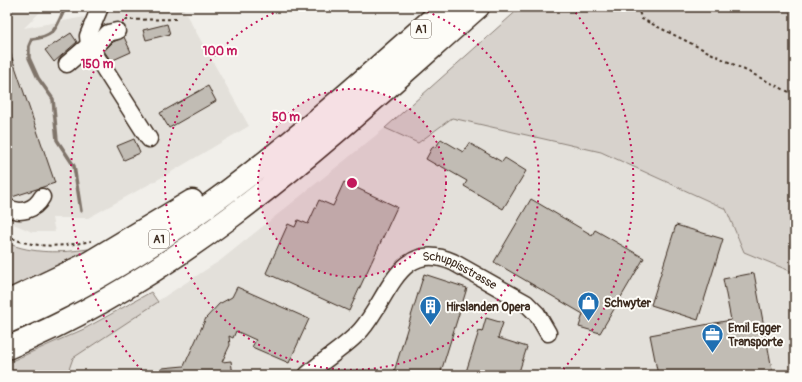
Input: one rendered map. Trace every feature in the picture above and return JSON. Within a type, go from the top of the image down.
[{"type":"highway","name":"A1","points":[[7,322],[56,299],[138,253],[202,210],[298,135],[446,7]]},
{"type":"highway","name":"A1","points":[[7,348],[74,318],[153,272],[187,249],[285,174],[354,116],[478,7]]},
{"type":"highway","name":"A1","points":[[7,302],[87,264],[298,135]]},
{"type":"street","points":[[100,7],[88,36],[90,48],[149,139]]},
{"type":"street","points":[[67,64],[120,25]]},
{"type":"street","points":[[7,207],[14,211],[22,211],[38,203],[42,197]]},
{"type":"street","name":"Schuppisstrasse","points":[[307,375],[360,331],[369,320],[403,267],[420,257],[430,255],[442,257],[453,262],[526,303],[537,314],[548,333]]},
{"type":"path","points":[[637,7],[642,19],[795,95]]},
{"type":"path","points":[[120,25],[178,19]]},
{"type":"path","points":[[7,236],[17,241],[44,246],[68,245],[94,240]]},
{"type":"shaded area","points":[[7,7],[45,7],[24,28],[107,13],[160,7],[182,7],[249,126],[166,175],[88,218],[52,218],[55,232],[32,232],[7,221]]},
{"type":"shaded area","points":[[521,7],[795,7],[795,273],[744,252],[726,209],[601,152],[452,118],[418,143],[385,128]]},
{"type":"shaded area","points":[[452,118],[601,152],[726,209],[744,252],[795,273],[795,375],[65,375],[71,357],[221,260],[385,128],[418,143]]},
{"type":"shaded area","points":[[7,243],[17,247],[37,251],[57,252],[88,249],[89,252],[7,294]]},
{"type":"shaded area","points":[[151,292],[158,302],[73,358],[67,375],[7,375],[7,363],[84,329]]},
{"type":"building","points":[[167,24],[170,34],[146,40],[143,30]]},
{"type":"building","points":[[71,33],[77,42],[54,62],[45,50]]},
{"type":"building","points":[[124,37],[131,52],[111,61],[104,51],[113,42]]},
{"type":"building","points":[[7,49],[9,49],[55,183],[9,198],[7,198]]},
{"type":"building","points":[[208,86],[216,101],[169,128],[160,113]]},
{"type":"building","points":[[134,139],[140,153],[124,160],[117,146]]},
{"type":"building","points":[[441,139],[463,152],[469,143],[502,162],[505,158],[526,171],[503,209],[464,186],[467,181],[426,159],[433,146],[436,147]]},
{"type":"building","points":[[344,182],[397,207],[349,311],[266,273],[288,224],[295,227],[298,220],[308,224],[319,200],[333,206]]},
{"type":"building","points":[[531,199],[592,235],[595,230],[644,258],[600,333],[579,327],[583,314],[494,262]]},
{"type":"building","points":[[676,225],[723,239],[698,320],[651,305]]},
{"type":"building","name":"Emil Egger Transporte","points":[[754,273],[773,375],[658,375],[650,335],[731,320],[723,279]]},
{"type":"building","name":"Hirslanden Opera","points":[[424,274],[467,288],[440,375],[393,375]]},
{"type":"building","points":[[237,287],[309,319],[289,363],[252,347],[256,340],[236,331],[233,338],[229,336],[230,345],[222,362],[231,361],[233,375],[162,375],[162,368],[184,366],[206,318],[219,304],[232,297]]},
{"type":"building","points":[[486,318],[503,323],[498,338],[527,347],[518,375],[465,375],[479,331],[482,332]]},
{"type":"waterway","points":[[66,7],[55,29],[51,33],[40,38],[32,39],[29,46],[29,58],[38,78],[53,99],[57,140],[74,166],[81,211]]},
{"type":"place","name":"Schwyter","points":[[588,322]]},
{"type":"place","name":"Hirslanden Opera","points":[[431,326]]},
{"type":"place","name":"Emil Egger Transporte","points":[[712,354]]}]
